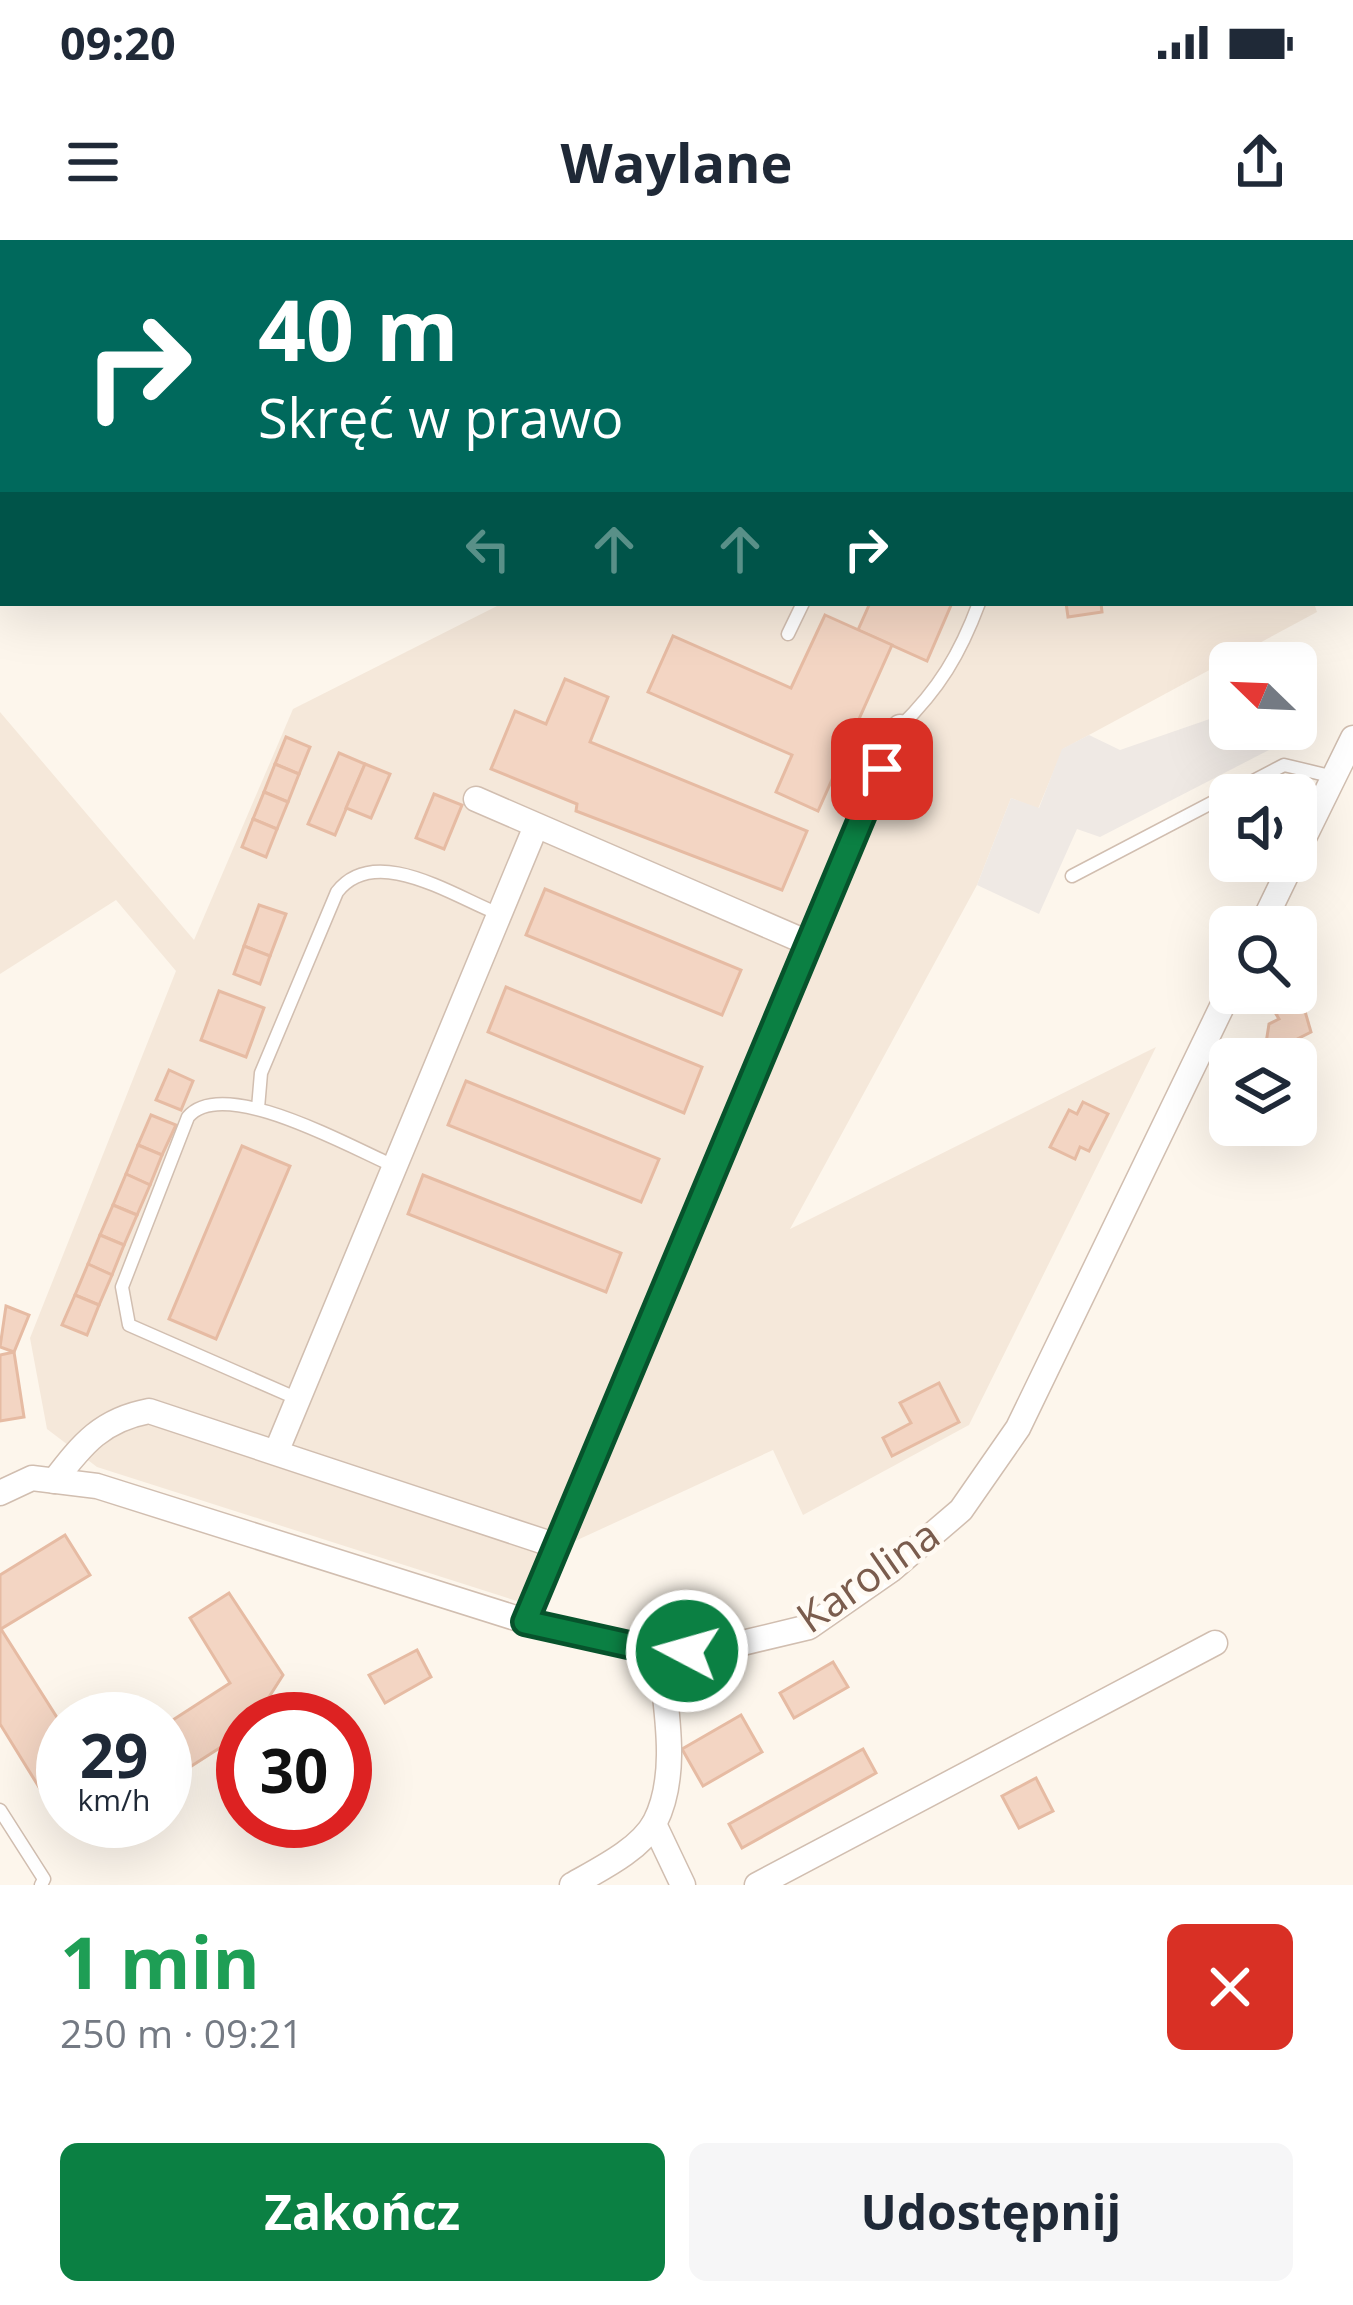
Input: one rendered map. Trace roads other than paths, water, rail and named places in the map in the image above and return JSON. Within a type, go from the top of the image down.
[{"type":"street","points":[[525,1622],[900,727]]},
{"type":"street","points":[[1317,811],[1353,737]]},
{"type":"street","points":[[476,800],[808,943]]},
{"type":"street","points":[[277,1450],[536,826]]},
{"type":"street","name":"Karolina","points":[[0,1493],[32,1478],[98,1486],[525,1622],[660,1652],[713,1650],[809,1627],[890,1570],[961,1510],[1018,1428],[1219,1014]]},
{"type":"street","points":[[54,1480],[88,1436],[117,1417],[149,1411],[557,1546]]},
{"type":"street","points":[[757,1885],[1215,1643]]},
{"type":"street","points":[[572,1885],[616,1858],[654,1824],[669,1762],[660,1652]]},
{"type":"street","points":[[654,1824],[683,1885]]},
{"type":"lane","points":[[788,634],[801,606]]},
{"type":"lane","points":[[900,727],[932,696],[957,660],[978,606]]},
{"type":"lane","points":[[1072,876],[1284,766],[1334,777]]},
{"type":"lane","points":[[258,1108],[261,1073],[337,892],[350,875],[382,868],[500,914]]},
{"type":"lane","points":[[298,1399],[149,1337],[129,1325],[123,1310],[122,1287],[188,1117],[198,1104],[216,1101],[258,1108],[395,1166]]},
{"type":"lane","points":[[0,1810],[44,1879],[41,1885]]}]
